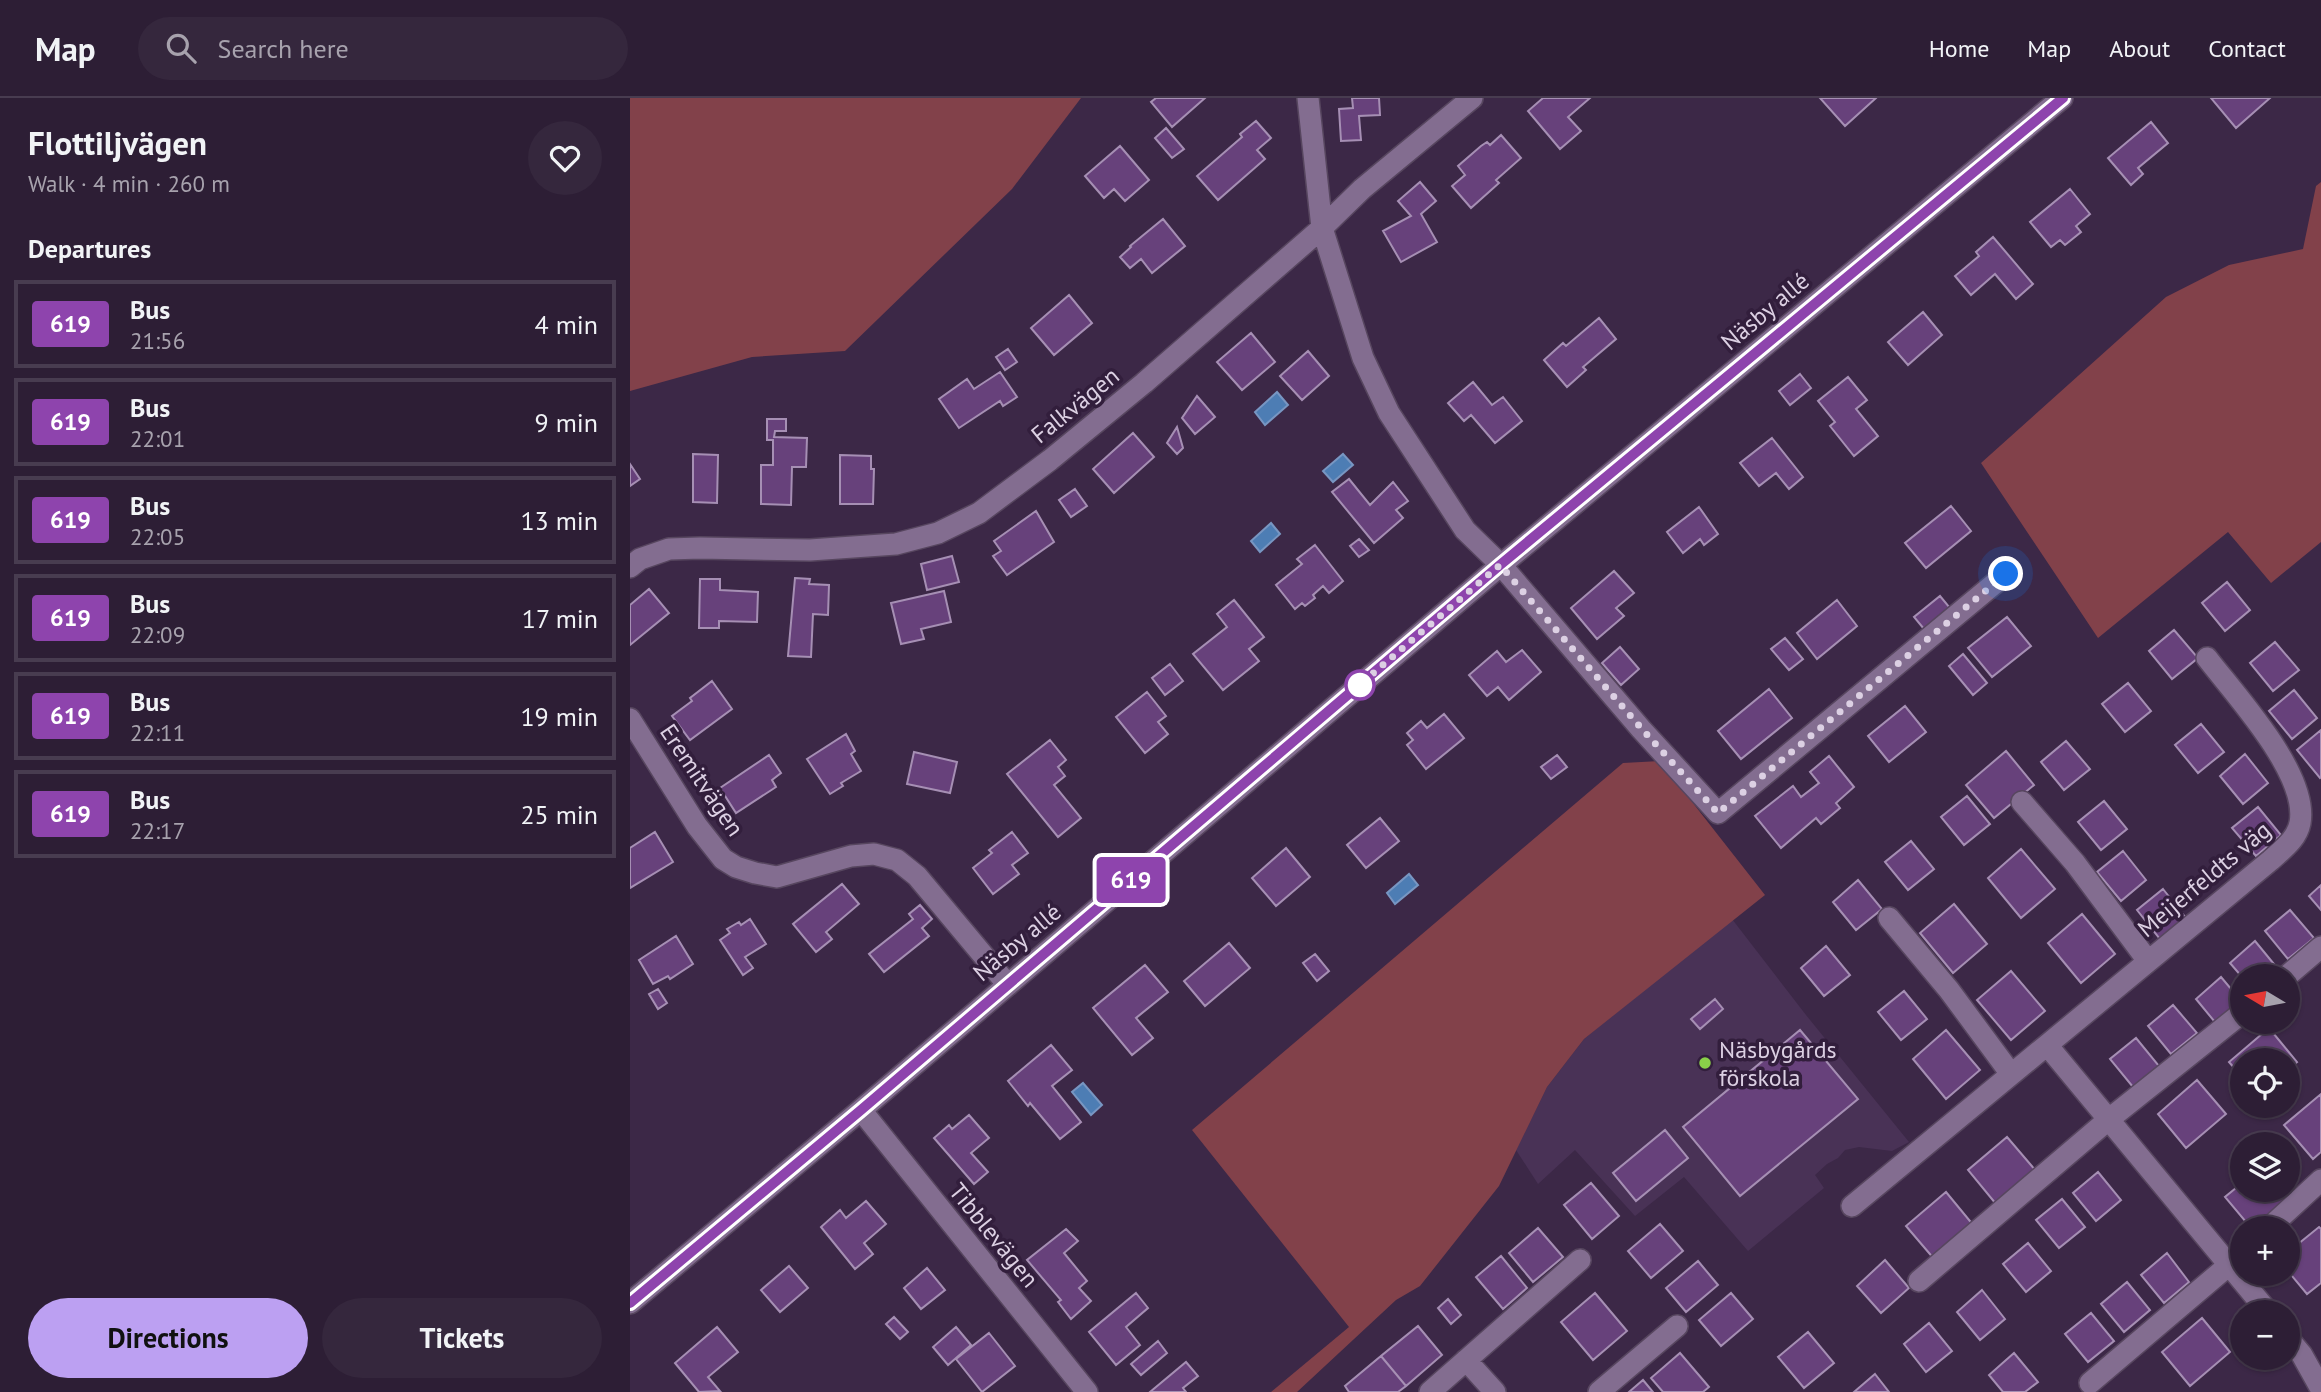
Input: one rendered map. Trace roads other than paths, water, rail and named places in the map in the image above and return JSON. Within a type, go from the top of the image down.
[{"type":"street","points":[[1308,98],[1322,228],[1363,358],[1389,413],[1465,530],[1500,565],[1718,813],[2006,574]]},
{"type":"street","name":"Falkvägen","points":[[630,567],[640,559],[669,550],[810,550],[896,544],[938,533],[979,513],[1050,460],[1144,383],[1322,228],[1362,189],[1472,98]]},
{"type":"street","name":"Näsby allé","points":[[630,1303],[861,1110],[1500,565],[2062,98]]},
{"type":"street","name":"Meijerfeldts väg","points":[[1852,1206],[2292,841],[2300,825],[2299,799],[2281,754],[2207,658]]},
{"type":"street","name":"Eremitvägen","points":[[630,719],[696,826],[723,859],[736,867],[777,877],[851,856],[874,854],[897,860],[917,876],[1008,985]]},
{"type":"street","name":"Meijerfeldts väg","points":[[2022,802],[2075,863],[2148,961]]},
{"type":"street","points":[[1889,918],[1949,990],[2011,1073]]},
{"type":"street","points":[[2300,965],[2321,947]]},
{"type":"street","points":[[1919,1281],[2108,1120],[2230,1023]]},
{"type":"street","points":[[2046,1045],[2108,1120],[2230,1252]]},
{"type":"street","name":"Tibblevägen","points":[[861,1110],[1087,1392]]},
{"type":"street","points":[[2282,1216],[2321,1180]]},
{"type":"street","points":[[1430,1392],[1580,1260]]},
{"type":"street","points":[[2090,1383],[2230,1264]]},
{"type":"street","points":[[1599,1392],[1677,1326]]},
{"type":"street","points":[[2300,1353],[2321,1389]]},
{"type":"street","points":[[1466,1360],[1495,1392]]},
{"type":"water","points":[[1277,392],[1288,405],[1265,425],[1255,412]]},
{"type":"water","points":[[1343,454],[1353,465],[1333,482],[1323,471]]},
{"type":"water","points":[[1271,523],[1280,534],[1260,552],[1251,541]]},
{"type":"water","points":[[1409,874],[1418,885],[1395,904],[1387,893]]},
{"type":"water","points":[[1083,1083],[1102,1105],[1091,1115],[1072,1092]]},
{"type":"place","name":"Näsbygårds förskola","points":[[1705,1063]]}]
